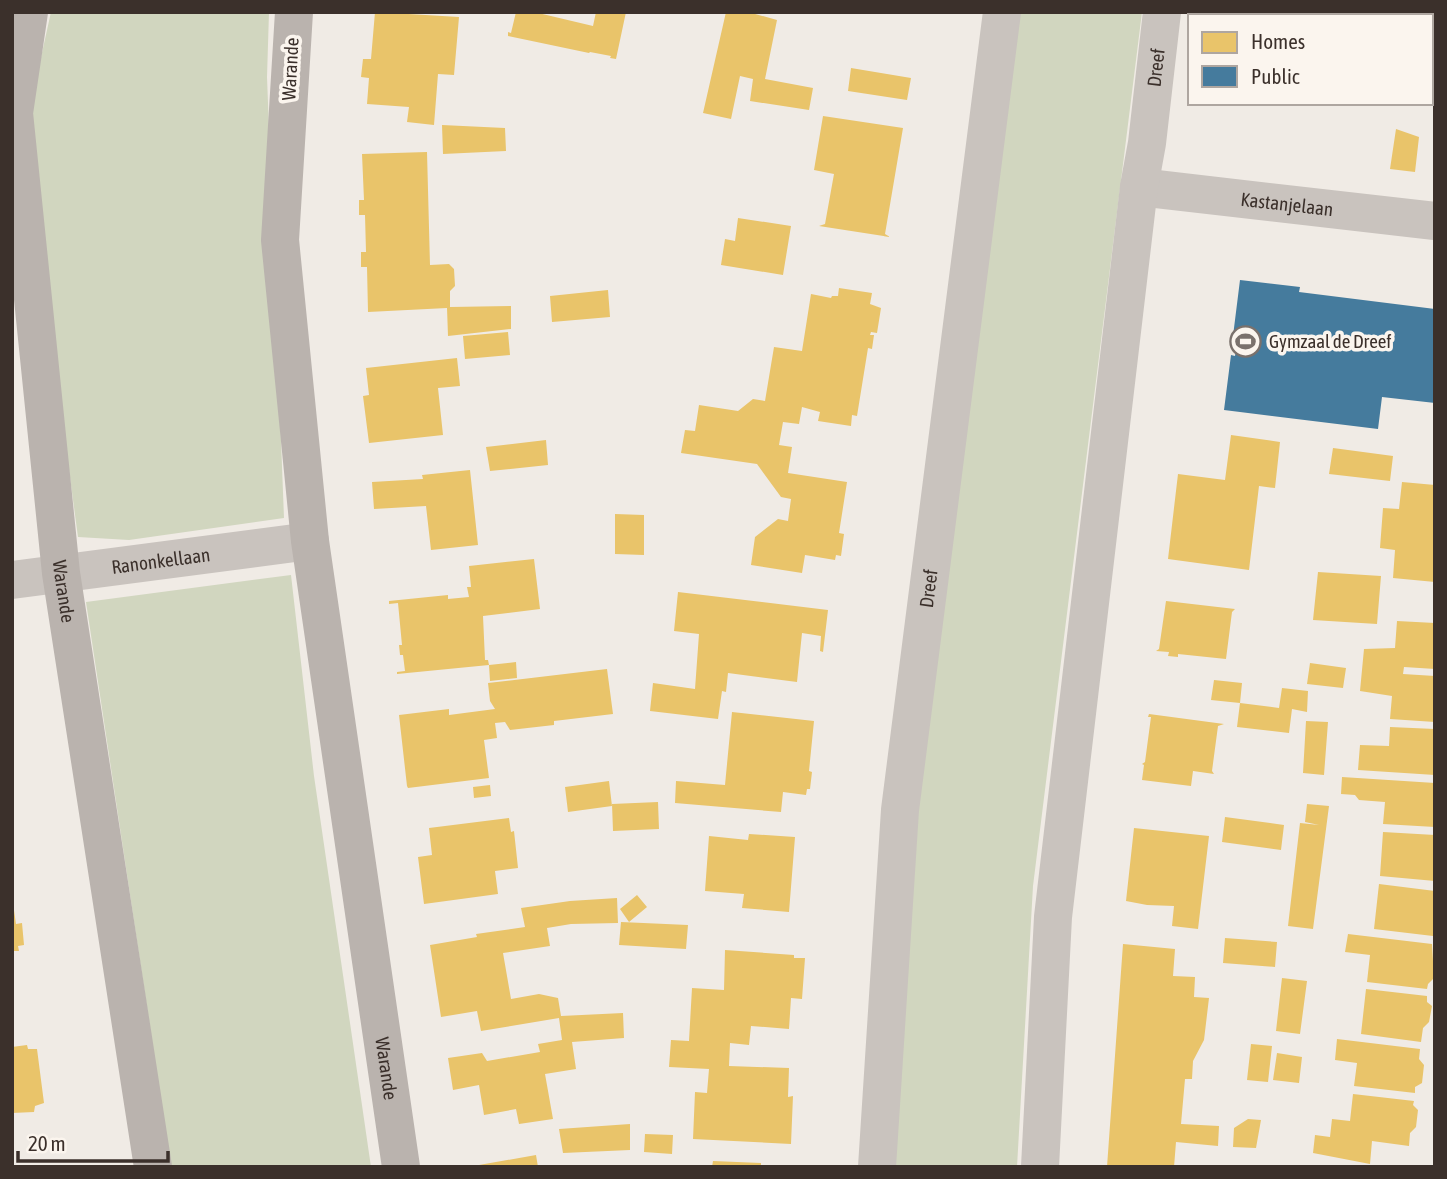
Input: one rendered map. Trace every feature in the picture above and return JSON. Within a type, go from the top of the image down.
[{"type":"main road","name":"Warande","points":[[29,12],[13,113],[61,573],[153,1167]]},
{"type":"main road","name":"Warande","points":[[294,12],[280,240],[310,541],[401,1167]]},
{"type":"street","name":"Dreef","points":[[877,1167],[901,810],[1002,12]]},
{"type":"street","name":"Dreef","points":[[1040,1167],[1054,917],[1139,187],[1147,143],[1162,12]]},
{"type":"street","name":"Kastanjelaan","points":[[1139,187],[1435,221]]},
{"type":"street","name":"Ranonkellaan","points":[[12,580],[310,541]]},
{"type":"green space","points":[[51,12],[269,12],[267,77],[284,518],[129,540],[78,537],[37,231],[26,125]]},
{"type":"green space","points":[[1018,12],[1142,12],[1033,886],[1017,1167],[895,1167],[912,801]]},
{"type":"green space","points":[[291,575],[314,776],[371,1167],[171,1167],[86,602]]},
{"type":"building: Homes","points":[[375,12],[459,17],[454,75],[438,74],[434,125],[407,122],[409,107],[367,104],[369,78],[361,77],[363,59],[371,59]]},
{"type":"building: Homes","points":[[516,12],[534,12],[593,26],[596,12],[626,12],[616,59],[508,36]]},
{"type":"building: Homes","points":[[726,12],[748,12],[777,20],[765,79],[813,88],[809,110],[750,101],[753,79],[740,76],[731,119],[703,113]]},
{"type":"building: Homes","points":[[1241,12],[1312,12],[1312,14]]},
{"type":"building: Homes","points":[[851,68],[911,78],[907,100],[848,91]]},
{"type":"building: Homes","points":[[823,116],[903,128],[885,234],[890,237],[819,226],[825,224],[834,174],[814,170]]},
{"type":"building: Homes","points":[[442,125],[505,128],[506,151],[443,154]]},
{"type":"building: Homes","points":[[1396,129],[1419,137],[1415,172],[1390,169]]},
{"type":"building: Homes","points":[[427,152],[430,265],[449,264],[454,269],[455,286],[450,291],[450,307],[511,306],[511,329],[448,336],[447,308],[368,312],[367,267],[361,267],[361,252],[366,252],[365,215],[359,215],[359,200],[364,200],[362,154]]},
{"type":"building: Homes","points":[[738,218],[791,226],[783,275],[721,265],[725,239],[735,241]]},
{"type":"building: Homes","points":[[839,288],[872,293],[870,304],[881,308],[877,333],[871,332],[870,335],[874,335],[872,349],[868,348],[857,416],[852,415],[851,426],[818,421],[820,412],[802,407],[799,424],[783,422],[779,445],[792,447],[788,473],[847,482],[839,533],[844,534],[841,556],[836,555],[835,560],[805,555],[802,573],[751,565],[755,537],[778,519],[788,521],[791,499],[781,497],[757,464],[681,453],[685,430],[695,431],[699,405],[738,411],[753,399],[765,401],[774,347],[802,351],[811,294],[831,298],[838,296]]},
{"type":"building: Homes","points":[[608,290],[610,317],[552,322],[550,296]]},
{"type":"building: Homes","points":[[508,332],[510,355],[465,359],[463,336]]},
{"type":"building: Homes","points":[[457,358],[460,386],[438,388],[443,435],[369,443],[363,396],[369,395],[366,368]]},
{"type":"building: Homes","points":[[1231,435],[1280,442],[1275,488],[1259,486],[1249,570],[1168,559],[1178,474],[1225,480]]},
{"type":"building: Homes","points":[[546,440],[548,465],[490,471],[486,447]]},
{"type":"building: Homes","points":[[1333,448],[1393,456],[1390,481],[1329,474]]},
{"type":"building: Homes","points":[[470,470],[478,545],[431,550],[426,506],[374,509],[372,482],[423,479],[422,475]]},
{"type":"building: Homes","points":[[1402,482],[1435,485],[1435,582],[1393,578],[1395,550],[1380,548],[1383,508],[1399,509]]},
{"type":"building: Homes","points":[[615,514],[644,515],[644,555],[615,554]]},
{"type":"building: Homes","points":[[534,559],[540,609],[483,616],[485,660],[488,660],[489,665],[397,674],[405,671],[403,655],[400,655],[399,645],[402,645],[398,603],[389,604],[389,601],[448,595],[448,599],[469,597],[469,566]]},
{"type":"building: Homes","points":[[1318,572],[1381,576],[1377,624],[1313,620]]},
{"type":"building: Homes","points":[[678,592],[828,610],[823,652],[820,651],[821,636],[802,633],[797,682],[728,673],[718,719],[650,711],[653,683],[695,689],[699,634],[674,631]]},
{"type":"building: Homes","points":[[1166,601],[1235,609],[1232,612],[1226,659],[1178,654],[1178,657],[1168,656],[1169,652],[1156,651],[1159,649]]},
{"type":"building: Homes","points":[[1397,621],[1435,623],[1435,669],[1404,667],[1403,674],[1435,676],[1435,722],[1390,719],[1392,696],[1360,691],[1364,649],[1395,648]]},
{"type":"building: Homes","points":[[516,662],[517,678],[490,681],[489,665]]},
{"type":"building: Homes","points":[[1310,663],[1346,668],[1343,688],[1307,684]]},
{"type":"building: Homes","points":[[607,669],[613,714],[554,721],[554,725],[510,730],[505,722],[495,723],[497,738],[484,740],[489,778],[408,788],[399,715],[449,709],[449,715],[495,709],[490,701],[488,683]]},
{"type":"building: Homes","points":[[1214,680],[1242,683],[1240,703],[1211,700]]},
{"type":"building: Homes","points":[[1282,688],[1308,691],[1307,712],[1292,709],[1289,733],[1237,727],[1240,703],[1279,708]]},
{"type":"building: Homes","points":[[732,712],[814,721],[810,789],[807,789],[806,795],[783,792],[781,812],[675,803],[676,781],[725,785]]},
{"type":"building: Homes","points":[[1149,714],[1224,724],[1218,726],[1212,771],[1214,774],[1193,771],[1191,786],[1142,780],[1142,764],[1145,762],[1151,717],[1148,717]]},
{"type":"building: Homes","points":[[1306,721],[1328,722],[1324,775],[1303,773]]},
{"type":"building: Homes","points":[[1390,727],[1435,729],[1435,775],[1358,770],[1360,745],[1389,746]]},
{"type":"building: Homes","points":[[1342,777],[1435,783],[1435,827],[1383,824],[1385,802],[1359,800],[1355,795],[1341,794]]},
{"type":"building: Homes","points":[[609,781],[612,806],[568,812],[565,787]]},
{"type":"building: Homes","points":[[490,785],[491,796],[474,798],[473,787]]},
{"type":"building: Homes","points":[[658,802],[659,829],[613,831],[612,804]]},
{"type":"building: Homes","points":[[1307,804],[1329,806],[1313,929],[1288,926],[1300,823],[1319,825],[1305,822]]},
{"type":"building: Homes","points":[[1225,817],[1284,825],[1281,850],[1222,842]]},
{"type":"building: Homes","points":[[509,818],[511,832],[514,831],[518,868],[495,871],[498,894],[424,904],[418,857],[432,855],[429,828]]},
{"type":"building: Homes","points":[[1134,828],[1209,836],[1198,929],[1172,926],[1174,906],[1126,901]]},
{"type":"building: Homes","points":[[1383,832],[1435,835],[1435,881],[1380,876]]},
{"type":"building: Homes","points":[[749,834],[795,837],[789,912],[742,908],[744,894],[705,891],[709,836],[748,840]]},
{"type":"building: Homes","points":[[1379,884],[1435,891],[1433,936],[1374,929]]},
{"type":"building: Homes","points":[[637,895],[647,907],[629,922],[620,909]]},
{"type":"building: Homes","points":[[617,898],[618,923],[571,924],[547,928],[550,946],[503,953],[511,999],[539,994],[558,998],[561,1016],[623,1013],[624,1038],[572,1042],[576,1069],[545,1074],[553,1119],[519,1124],[516,1109],[484,1115],[479,1085],[453,1090],[448,1058],[482,1053],[487,1061],[540,1052],[538,1044],[562,1040],[559,1018],[481,1031],[477,1011],[441,1017],[430,945],[477,937],[476,934],[525,927],[521,908]]},
{"type":"building: Homes","points":[[14,910],[16,924],[22,923],[24,945],[18,946],[19,951],[12,951]]},
{"type":"building: Homes","points":[[621,922],[688,925],[686,949],[619,945]]},
{"type":"building: Homes","points":[[1348,934],[1432,944],[1434,978],[1427,989],[1367,982],[1370,955],[1345,952]]},
{"type":"building: Homes","points":[[1225,938],[1277,942],[1275,967],[1223,963]]},
{"type":"building: Homes","points":[[1123,944],[1175,949],[1173,976],[1195,977],[1194,997],[1209,998],[1204,1040],[1193,1061],[1192,1079],[1185,1079],[1181,1124],[1219,1126],[1218,1146],[1176,1142],[1174,1167],[1107,1167]]},
{"type":"building: Homes","points":[[725,950],[805,958],[802,999],[791,998],[789,1029],[751,1026],[749,1045],[730,1043],[729,1066],[789,1068],[788,1097],[793,1096],[791,1144],[693,1139],[695,1092],[707,1093],[709,1069],[669,1067],[671,1040],[689,1041],[692,988],[724,990]]},
{"type":"building: Homes","points":[[1282,978],[1307,981],[1300,1034],[1276,1031]]},
{"type":"building: Homes","points":[[1366,989],[1427,996],[1427,1002],[1432,1006],[1429,1022],[1423,1028],[1421,1042],[1361,1034]]},
{"type":"building: Homes","points":[[1337,1039],[1420,1049],[1419,1059],[1424,1065],[1422,1083],[1415,1087],[1415,1093],[1354,1086],[1357,1063],[1335,1060]]},
{"type":"building: Homes","points":[[1251,1044],[1272,1046],[1268,1082],[1247,1080]]},
{"type":"building: Homes","points":[[27,1045],[28,1049],[37,1049],[44,1103],[35,1106],[34,1112],[12,1113],[12,1047]]},
{"type":"building: Homes","points":[[1277,1053],[1302,1057],[1299,1083],[1273,1080]]},
{"type":"building: Homes","points":[[1353,1094],[1414,1101],[1413,1105],[1418,1110],[1416,1127],[1410,1133],[1409,1146],[1372,1141],[1370,1164],[1313,1153],[1315,1135],[1330,1137],[1332,1119],[1350,1121]]},
{"type":"building: Homes","points":[[1248,1119],[1261,1120],[1256,1148],[1233,1147],[1234,1128]]},
{"type":"building: Homes","points":[[630,1124],[630,1150],[563,1153],[559,1129]]},
{"type":"building: Homes","points":[[645,1134],[673,1135],[672,1154],[644,1152]]},
{"type":"building: Homes","points":[[536,1155],[538,1167],[479,1167],[479,1165]]},
{"type":"building: Homes","points":[[713,1161],[761,1163],[761,1167],[712,1167]]},
{"type":"building: Public","points":[[1240,280],[1300,287],[1299,292],[1435,309],[1435,403],[1382,397],[1378,429],[1224,410],[1231,355],[1235,356],[1238,337],[1233,336]]},
{"type":"place","name":"Gymzaal de Dreef","points":[[1246,341]]}]
